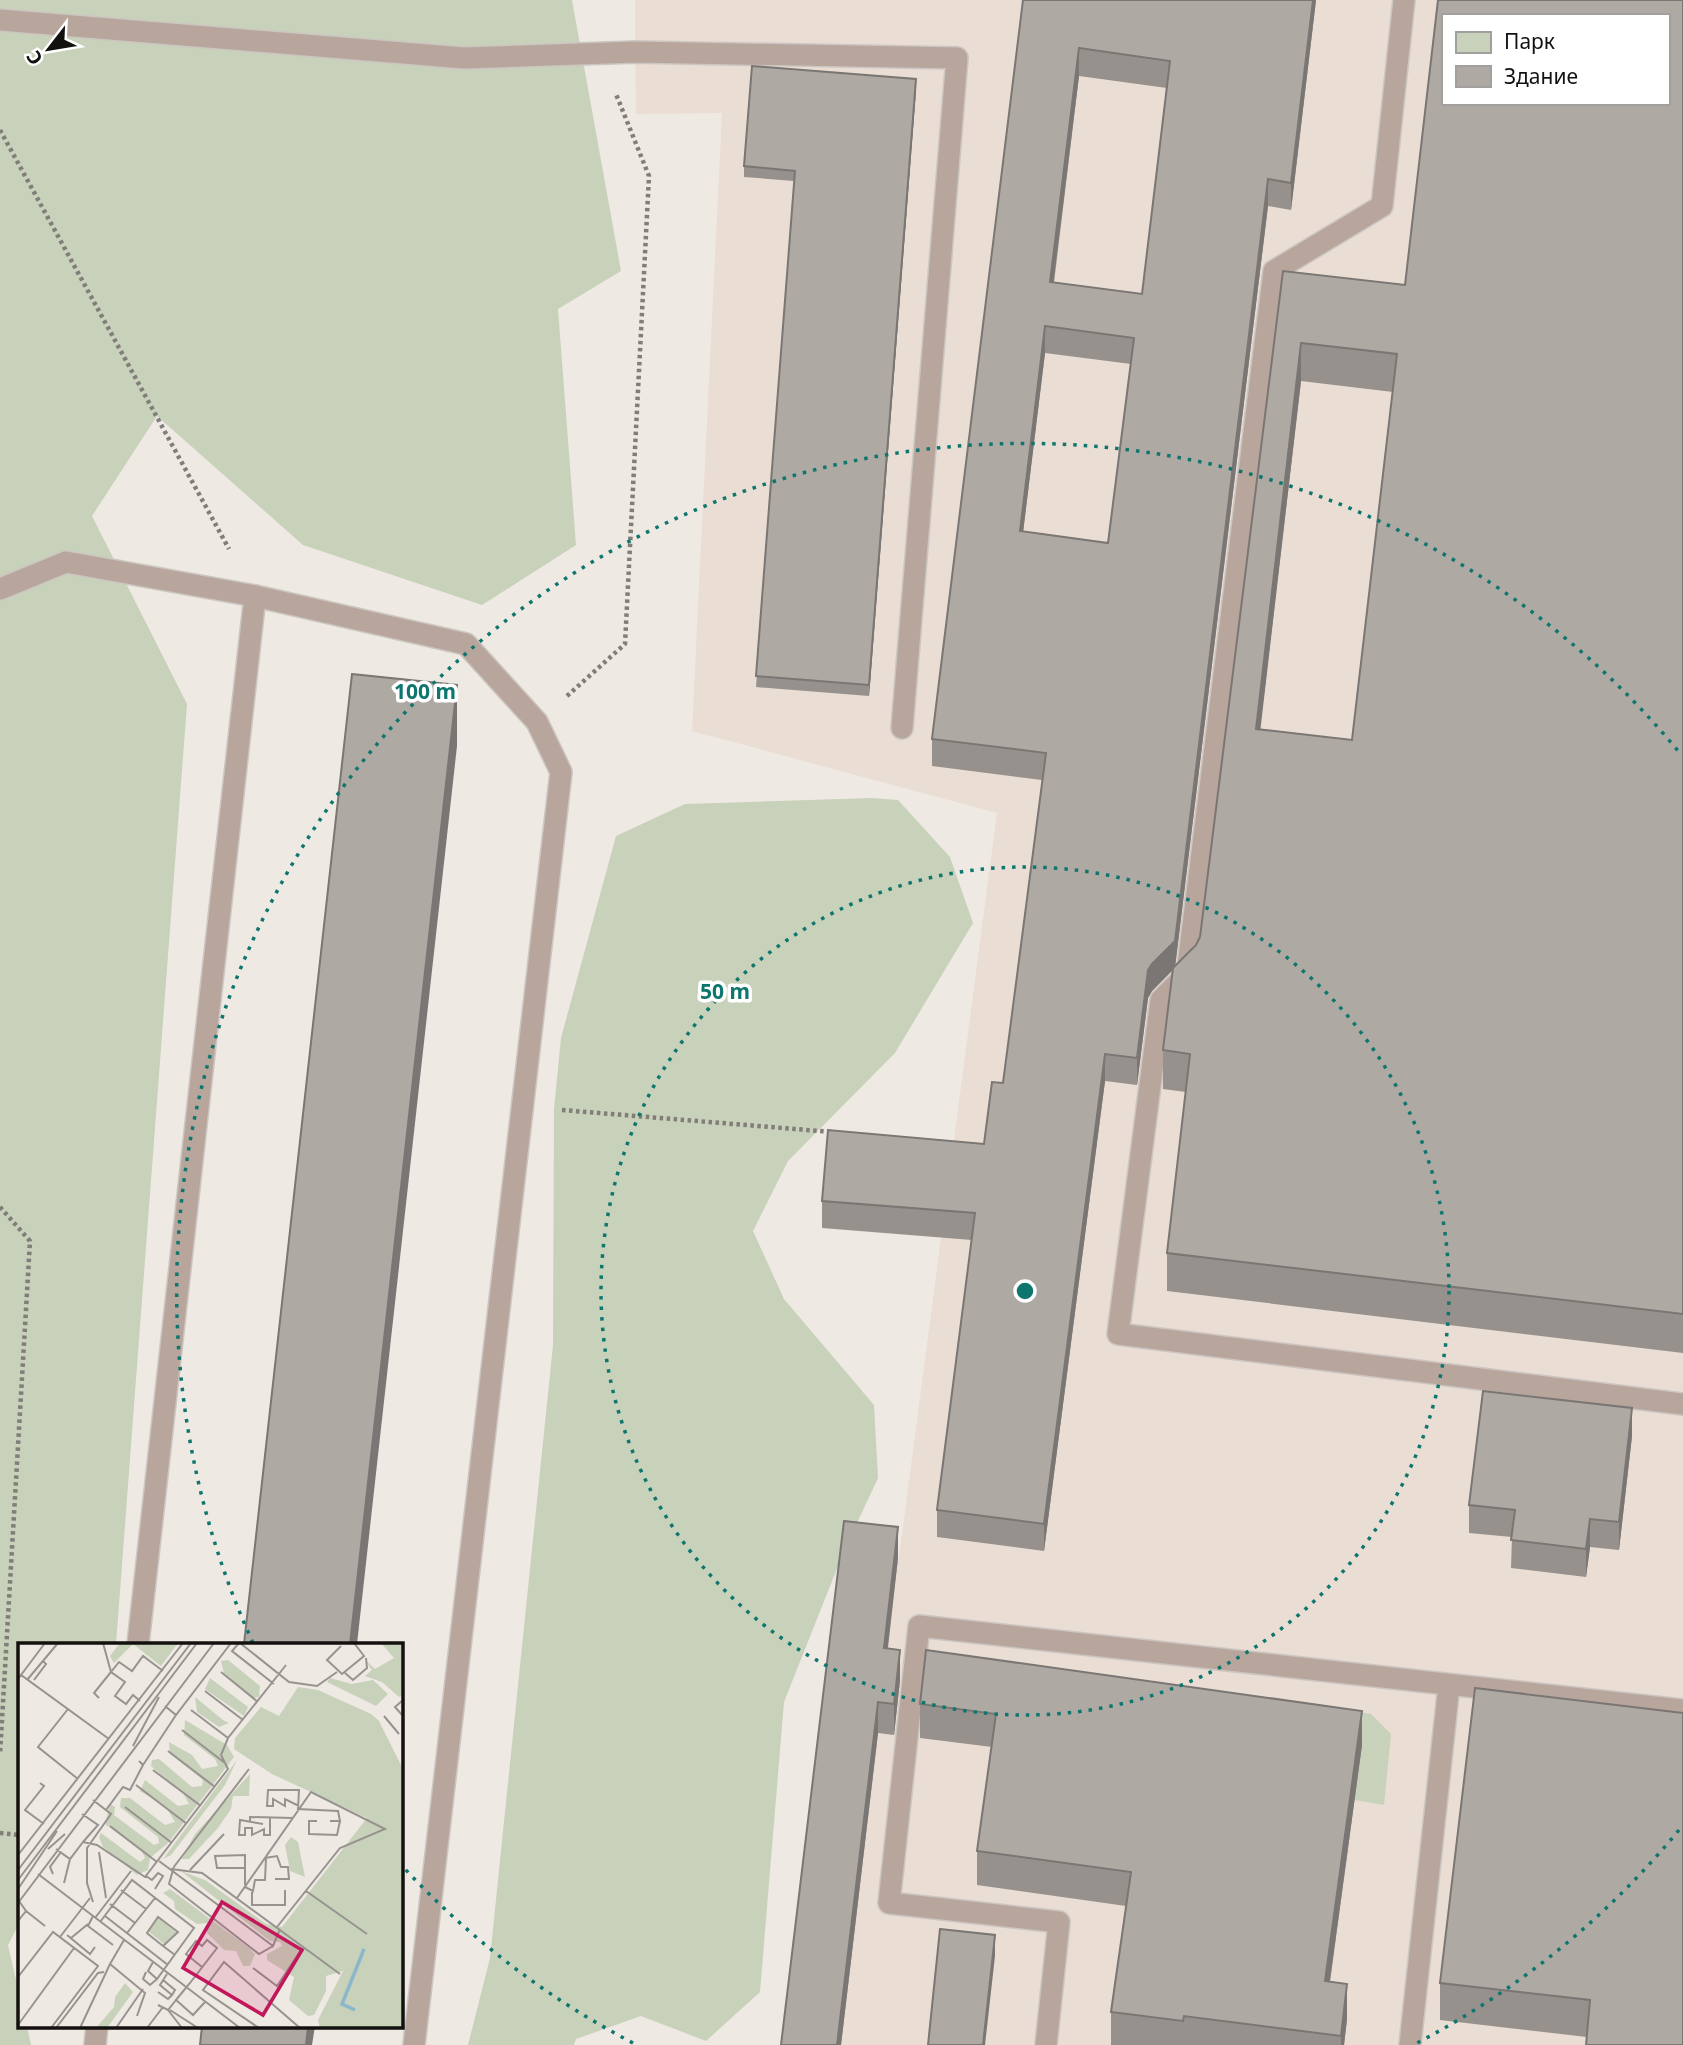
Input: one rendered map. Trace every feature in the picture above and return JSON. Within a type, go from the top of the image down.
[{"type":"lane","points":[[1404,0],[1382,206],[1273,271],[1187,974],[1161,1000],[1118,1334],[1683,1404]]},
{"type":"lane","points":[[0,20],[464,58],[600,53],[957,58],[902,728]]},
{"type":"lane","points":[[0,589],[66,562],[255,596],[466,644],[537,722],[561,772],[414,2045]]},
{"type":"lane","points":[[138,1643],[255,596]]},
{"type":"lane","points":[[1046,2045],[1059,1922],[889,1903],[919,1626],[1683,1710]]},
{"type":"lane","points":[[1410,2045],[1450,1685]]},
{"type":"path","points":[[537,722],[625,644],[649,176],[600,53]]},
{"type":"path","points":[[0,130],[255,596]]},
{"type":"path","points":[[522,1107],[845,1133]]},
{"type":"path","points":[[0,1208],[30,1241],[0,1754]]},
{"type":"path","points":[[0,1833],[18,1835]]},
{"type":"shaded area","points":[[635,0],[1683,0],[1683,2045],[785,2045],[899,1557],[997,813],[692,731],[722,113],[636,114]]},
{"type":"green space","points":[[0,0],[572,0],[621,271],[558,309],[576,545],[482,605],[303,545],[157,416],[92,516],[187,704],[116,1643],[18,1643],[18,1926],[8,1945],[18,1989],[18,2028],[27,2028],[31,2045],[0,2045]]},
{"type":"green space","points":[[872,798],[898,800],[950,857],[973,923],[895,1053],[788,1161],[753,1231],[784,1299],[874,1405],[878,1478],[844,1551],[784,1702],[760,1992],[706,2041],[641,2016],[576,2039],[574,2045],[468,2045],[490,1958],[553,1345],[554,1109],[561,1038],[616,836],[685,804]]},
{"type":"green space","points":[[1242,1695],[1371,1714],[1391,1734],[1384,1805],[1355,1800]]},
{"type":"building","points":[[1023,0],[1313,0],[1291,183],[1268,179],[1175,941],[1148,970],[1137,1058],[1105,1054],[1044,1524],[937,1510],[975,1213],[822,1201],[828,1130],[984,1144],[992,1082],[1003,1083],[1046,753],[932,739]],"holes":[[[1079,48],[1170,61],[1142,294],[1050,282]],[[1045,326],[1134,338],[1108,543],[1020,531]]]},
{"type":"building","points":[[1438,0],[1683,0],[1683,1314],[1167,1253],[1190,1054],[1163,1050],[1173,968],[1196,945],[1200,937],[1283,271],[1405,285]],"holes":[[[1301,343],[1397,354],[1352,740],[1256,729]]]},
{"type":"building","points":[[752,66],[916,79],[869,685],[756,676],[795,171],[744,166]]},
{"type":"building","points":[[352,674],[457,685],[350,1643],[244,1643]]},
{"type":"building","points":[[1483,1391],[1632,1408],[1619,1522],[1590,1519],[1586,1549],[1511,1540],[1515,1510],[1469,1505]]},
{"type":"building","points":[[844,1521],[898,1527],[884,1648],[900,1650],[894,1704],[878,1702],[837,2045],[781,2045]]},
{"type":"building","points":[[926,1650],[1362,1711],[1325,1981],[1347,1984],[1341,2036],[1184,2016],[1183,2021],[1111,2012],[1131,1872],[977,1851],[996,1714],[920,1704]]},
{"type":"building","points":[[1475,1688],[1683,1713],[1683,2045],[1586,2045],[1590,2000],[1440,1983]]},
{"type":"building","points":[[940,1929],[995,1935],[983,2045],[928,2045]]},
{"type":"building","points":[[202,2028],[308,2028],[306,2045],[200,2045]]}]
